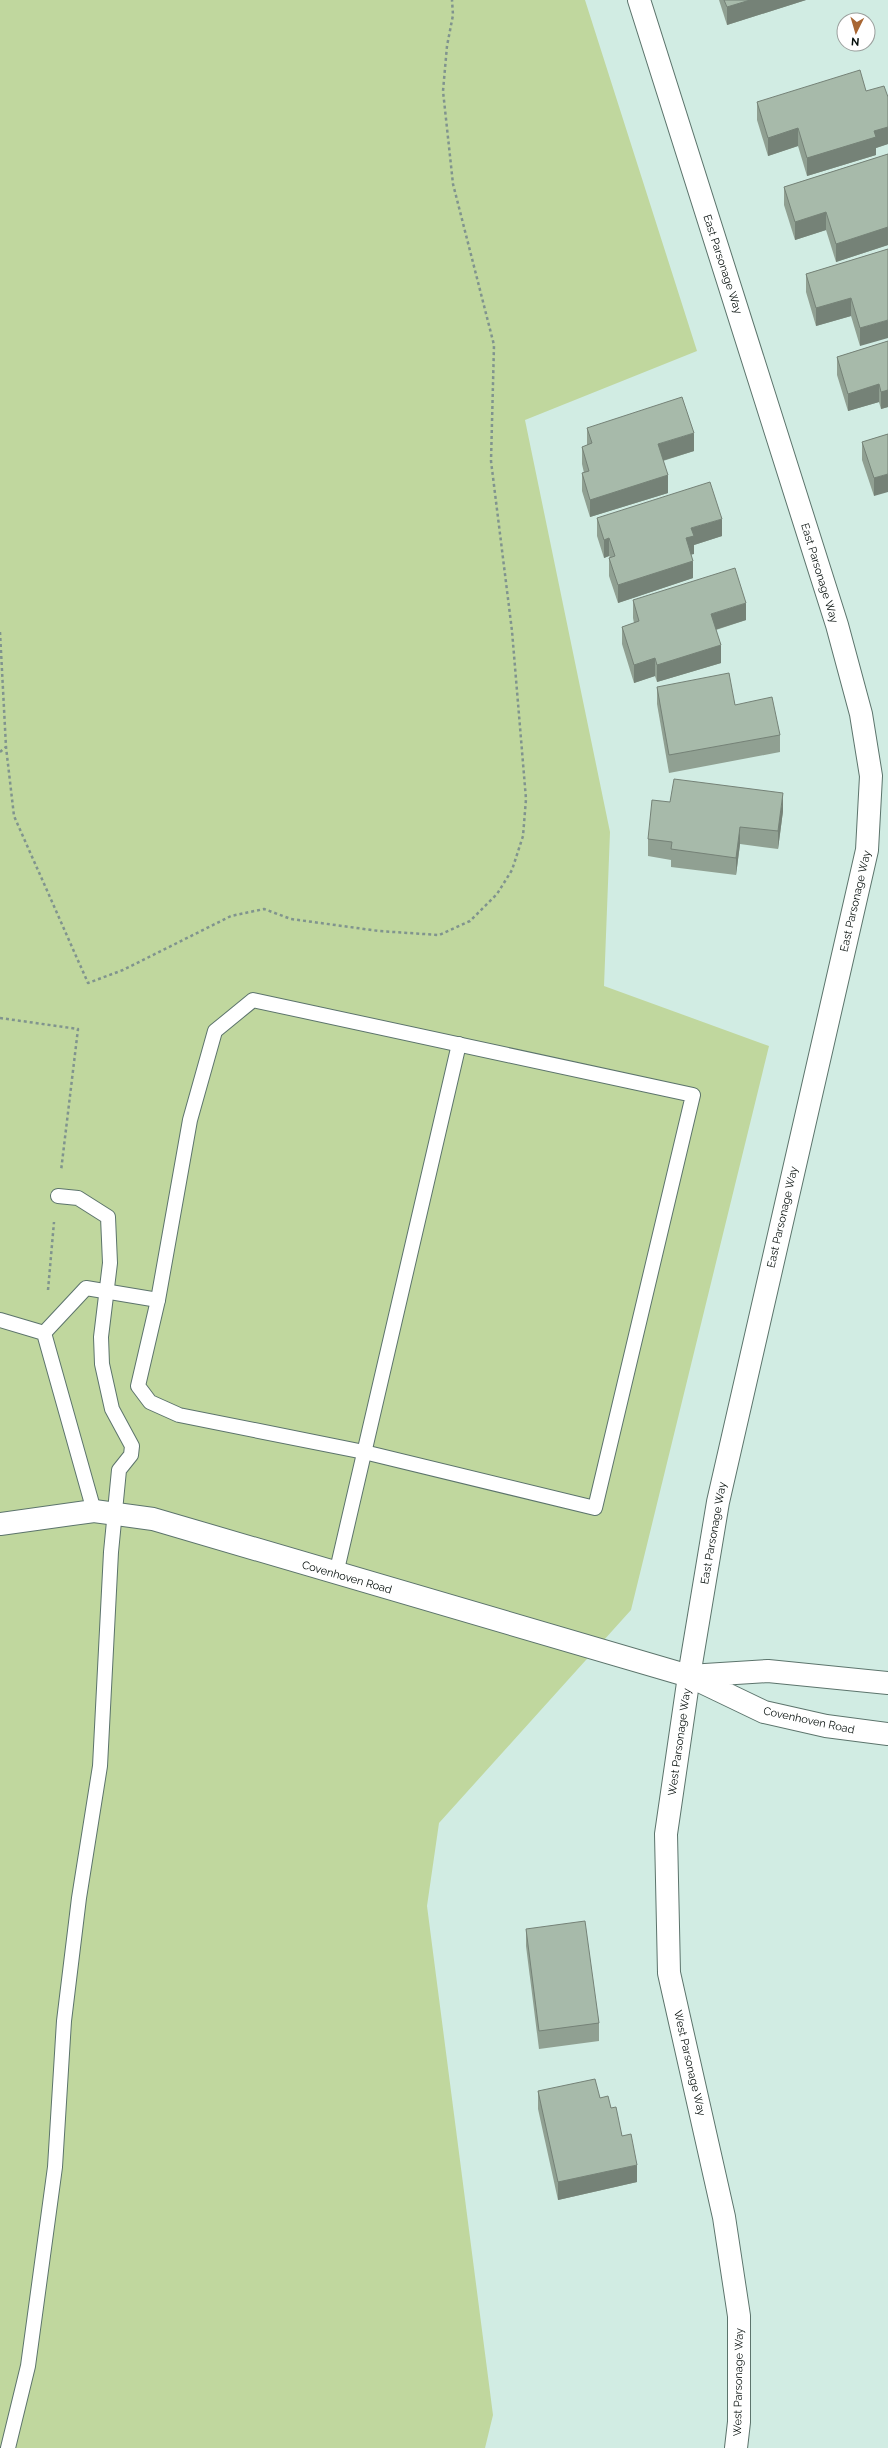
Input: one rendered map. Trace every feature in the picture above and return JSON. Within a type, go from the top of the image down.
[{"type":"street","name":"East Parsonage Way","points":[[639,0],[837,625],[861,714],[871,776],[867,850],[740,1398],[718,1502],[689,1676]]},
{"type":"street","name":"Covenhoven Road","points":[[0,1524],[104,1513],[153,1519],[336,1574],[689,1676],[764,1712],[826,1726],[888,1734]]},
{"type":"street","name":"Covenhoven Road","points":[[689,1676],[768,1671],[888,1683]]},
{"type":"street","name":"West Parsonage Way","points":[[689,1676],[666,1834],[669,1972],[724,2217],[739,2316],[739,2422],[736,2448]]},
{"type":"lane","points":[[253,1000],[459,1044],[693,1095],[595,1508],[364,1452],[179,1416],[150,1402],[138,1386],[158,1300],[190,1120],[215,1031],[253,1000]]},
{"type":"lane","points":[[336,1574],[459,1044]]},
{"type":"lane","points":[[8,2448],[28,2366],[55,2167],[64,2021],[79,1898],[100,1766],[104,1513],[119,1470],[131,1454],[132,1446],[112,1409],[102,1364],[101,1337],[110,1263],[108,1217],[78,1198],[58,1196]]},
{"type":"lane","points":[[44,1333],[86,1288],[158,1300]]},
{"type":"lane","points":[[0,1320],[44,1333]]},
{"type":"lane","points":[[44,1333],[104,1513]]},
{"type":"path","points":[[0,632],[6,747],[14,816],[88,983],[123,970],[231,916],[264,909],[291,919],[379,931],[439,935],[470,921],[497,894],[512,870],[523,836],[526,799],[512,631],[491,461],[494,345],[453,184],[443,91],[447,46],[453,15],[452,0]]},
{"type":"path","points":[[0,752],[6,747]]},
{"type":"path","points":[[0,1018],[78,1029],[58,1196],[44,1333]]},
{"type":"green space","points":[[0,0],[585,0],[697,351],[525,420],[610,832],[604,986],[769,1046],[631,1610],[439,1823],[427,1906],[493,2415],[485,2448],[0,2448]]},
{"type":"building","points":[[724,0],[750,0],[727,7]]},
{"type":"building","points":[[860,70],[866,91],[884,86],[888,97],[888,127],[874,131],[876,137],[807,158],[798,128],[768,138],[757,102]]},
{"type":"building","points":[[888,154],[888,227],[836,244],[826,212],[795,222],[784,187]]},
{"type":"building","points":[[888,249],[888,320],[860,328],[851,298],[816,308],[806,274]]},
{"type":"building","points":[[888,341],[888,390],[881,392],[879,384],[848,394],[837,357]]},
{"type":"building","points":[[682,397],[694,433],[658,444],[668,475],[590,500],[582,473],[589,471],[582,447],[592,443],[587,428]]},
{"type":"building","points":[[888,434],[888,474],[874,478],[862,442]]},
{"type":"building","points":[[710,482],[722,519],[691,528],[694,536],[686,538],[693,561],[618,585],[609,558],[615,556],[609,538],[604,540],[597,518]]},
{"type":"building","points":[[735,568],[746,603],[711,614],[721,645],[657,665],[655,658],[634,665],[622,627],[639,621],[633,600]]},
{"type":"building","points":[[729,673],[735,705],[772,697],[780,735],[669,755],[657,687]]},
{"type":"building","points":[[674,779],[783,793],[778,831],[740,827],[736,858],[671,849],[672,842],[648,839],[652,800],[670,802]]},
{"type":"building","points":[[585,1921],[599,2023],[539,2031],[526,1929]]},
{"type":"building","points":[[595,2079],[600,2098],[608,2096],[611,2108],[616,2107],[622,2136],[631,2134],[637,2165],[558,2182],[538,2091]]}]
